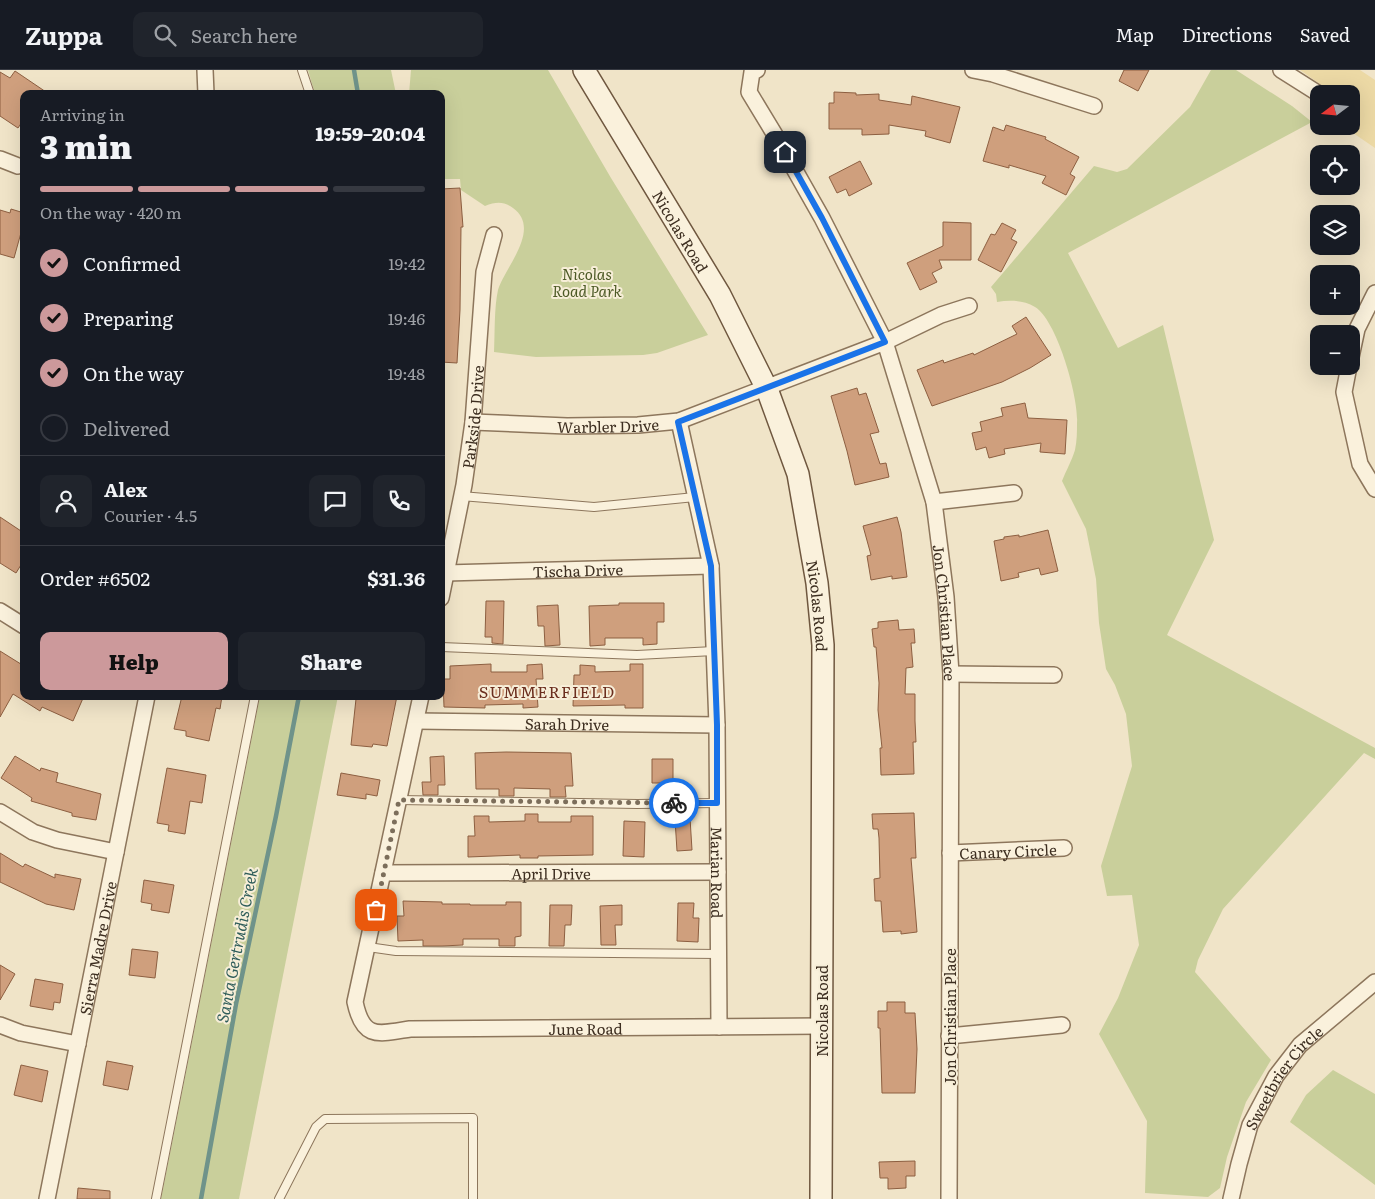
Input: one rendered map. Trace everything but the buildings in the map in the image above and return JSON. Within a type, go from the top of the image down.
[{"type":"main road","name":"Nicolas Road","points":[[584,70],[720,294],[767,389],[798,474],[817,583],[823,645],[821,1199]]},
{"type":"street","points":[[205,70],[206,90]]},
{"type":"street","name":"Jon Christian Place","points":[[757,70],[752,72],[750,92],[822,218],[885,342],[934,502],[946,597],[951,674],[949,1199]]},
{"type":"street","points":[[974,70],[994,74],[1094,106]]},
{"type":"street","points":[[1281,70],[1310,88]]},
{"type":"street","points":[[0,159],[18,166]]},
{"type":"street","name":"Parkside Drive","points":[[445,578],[462,496],[473,422],[484,272],[494,234]]},
{"type":"street","points":[[1359,325],[1375,292]]},
{"type":"street","name":"Warbler Drive","points":[[473,422],[568,426],[678,422],[885,342],[941,316],[969,306]]},
{"type":"street","points":[[1347,375],[1344,392],[1360,464],[1375,489]]},
{"type":"street","name":"Marian Road","points":[[678,422],[711,566],[717,725],[719,1027]]},
{"type":"street","points":[[934,502],[1014,493]]},
{"type":"street","name":"Tischa Drive","points":[[446,573],[711,566]]},
{"type":"street","points":[[0,611],[20,624]]},
{"type":"street","points":[[951,674],[1054,675]]},
{"type":"street","name":"Sierra Madre Drive","points":[[47,1199],[146,700]]},
{"type":"street","points":[[368,948],[421,700]]},
{"type":"street","name":"Sarah Drive","points":[[416,721],[717,725]]},
{"type":"street","points":[[0,812],[33,832],[57,840],[116,852]]},
{"type":"street","name":"Canary Circle","points":[[950,853],[1064,848]]},
{"type":"street","name":"April Drive","points":[[383,873],[718,872]]},
{"type":"street","name":"June Road","points":[[368,948],[355,1002],[358,1017],[365,1028],[379,1034],[410,1029],[821,1026]]},
{"type":"street","name":"Sweetbrier Circle","points":[[1231,1199],[1250,1125],[1276,1076],[1300,1045],[1375,982]]},
{"type":"street","points":[[949,1036],[1062,1025]]},
{"type":"street","points":[[0,1026],[21,1033],[78,1044]]},
{"type":"lane","points":[[302,70],[309,90]]},
{"type":"lane","points":[[462,496],[594,507],[695,497]]},
{"type":"lane","points":[[445,647],[637,655],[714,651]]},
{"type":"lane","points":[[156,1199],[254,700]]},
{"type":"lane","points":[[399,800],[618,804],[717,803]]},
{"type":"lane","points":[[368,948],[396,951],[718,954]]},
{"type":"lane","points":[[279,1199],[316,1127],[325,1119],[473,1118],[474,1199]]},
{"type":"green space","points":[[308,70],[391,70],[395,90],[314,90]]},
{"type":"green space","name":"Nicolas Road Park","points":[[411,70],[548,70],[611,178],[708,335],[657,353],[643,355],[536,357],[494,352],[495,313],[498,290],[519,248],[524,226],[521,217],[513,208],[499,203],[485,206],[461,190],[460,179],[445,179],[445,90],[409,90]]},
{"type":"green space","points":[[1211,70],[1236,70],[1292,106],[1310,120],[1310,123],[1068,253],[1118,348],[1163,325],[1214,540],[1167,635],[1375,748],[1375,759],[1364,753],[1223,909],[1198,960],[1195,972],[1271,1060],[1246,1102],[1227,1157],[1220,1188],[1208,1197],[1145,1193],[1147,1121],[1099,1034],[1118,998],[1139,945],[1132,895],[1107,896],[1101,866],[1132,766],[1126,714],[1115,685],[1106,669],[1099,623],[1096,579],[1086,529],[1062,481],[1075,450],[1077,433],[1077,411],[1065,360],[1051,327],[1035,307],[1021,302],[997,302],[996,294],[991,287],[1094,166],[1117,172],[1127,169],[1190,107]]},
{"type":"green space","points":[[259,700],[337,700],[239,1199],[161,1199]]},
{"type":"green space","points":[[1333,1070],[1375,1094],[1375,1185],[1290,1122],[1306,1095]]},
{"type":"sand","points":[[1300,70],[1360,70],[1375,80],[1375,148],[1356,135],[1360,135],[1360,85],[1321,85]]},
{"type":"waterway","name":"Santa Gertrudis Creek","points":[[354,70],[357,90]]},
{"type":"waterway","name":"Santa Gertrudis Creek","points":[[201,1199],[236,1004],[298,700]]},
{"type":"way so far","points":[[376,910],[399,800],[618,804],[674,803]]},
{"type":"district","name":"SUMMERFIELD","points":[[547,691]]},
{"type":"route","points":[[674,803],[717,803],[717,725],[711,566],[678,422],[885,342],[822,218],[785,152]]}]
